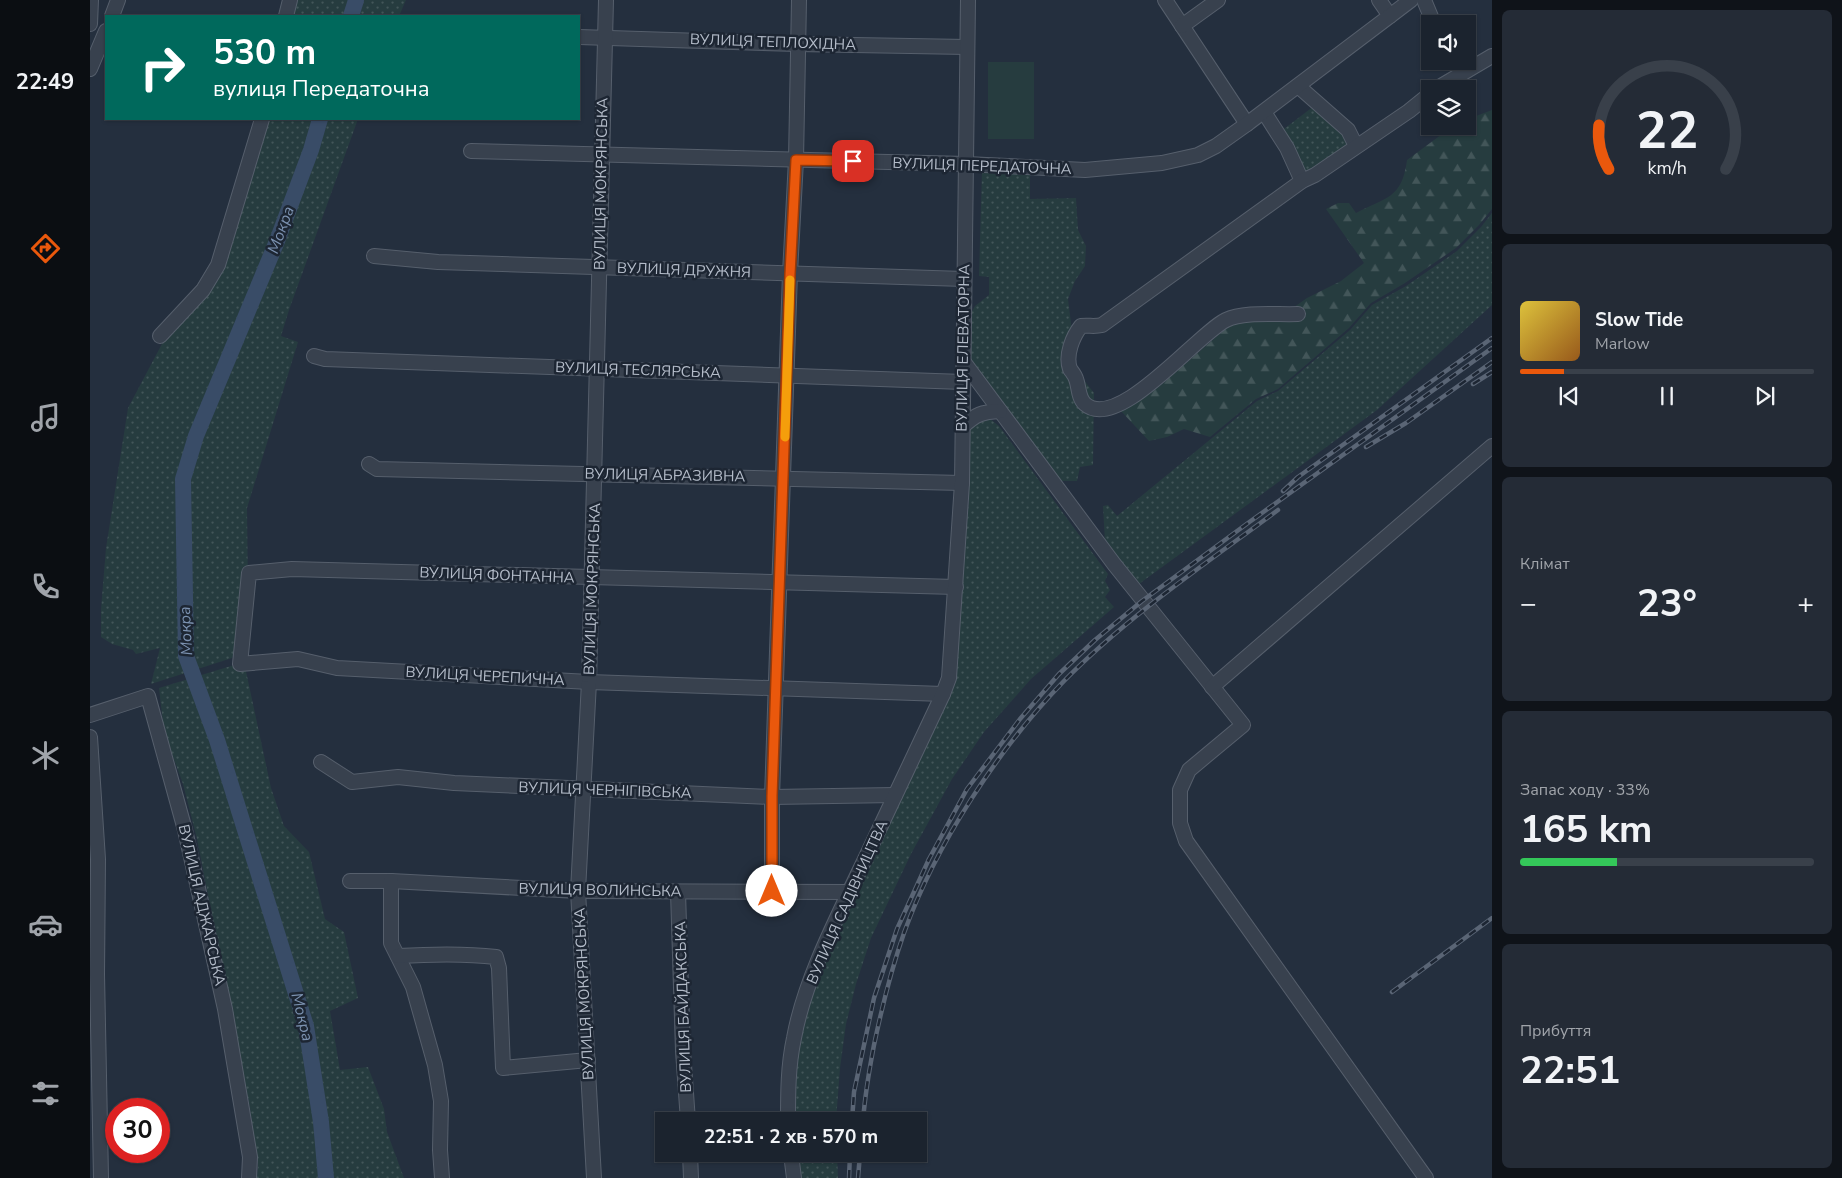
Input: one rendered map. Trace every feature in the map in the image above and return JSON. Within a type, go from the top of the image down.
[{"type":"street","points":[[90,24],[91,0]]},
{"type":"street","points":[[112,15],[118,0]]},
{"type":"street","points":[[286,15],[290,0]]},
{"type":"street","name":"ВУЛИЦЯ МОКРЯНСЬКА","points":[[594,1178],[578,891],[589,682],[606,0]]},
{"type":"street","points":[[772,891],[772,796],[790,274],[796,160],[799,0]]},
{"type":"street","name":"ВУЛИЦЯ ЕЛЕВАТОРНА","points":[[943,694],[949,678],[962,483],[968,0]]},
{"type":"street","points":[[1165,0],[1247,124]]},
{"type":"street","points":[[1182,26],[1218,0]]},
{"type":"street","points":[[1379,0],[1390,16]]},
{"type":"street","name":"ВУЛИЦЯ ПЕРЕДАТОЧНА","points":[[471,151],[601,156],[966,164],[1085,170],[1162,163],[1198,155],[1216,146],[1264,112],[1411,0]]},
{"type":"street","points":[[1424,0],[1430,15]]},
{"type":"street","points":[[90,69],[105,33]]},
{"type":"street","name":"ВУЛИЦЯ ТЕПЛОХІДНА","points":[[580,37],[604,36],[797,44],[967,47]]},
{"type":"street","points":[[1476,62],[1492,56]]},
{"type":"street","points":[[1448,80],[1461,70]]},
{"type":"street","points":[[1298,86],[1348,130],[1356,146]]},
{"type":"street","points":[[1298,314],[1241,316],[1226,320],[1200,339],[1146,388],[1123,402],[1108,407],[1096,409],[1085,404],[1081,398],[1076,378],[1069,367],[1070,348],[1081,326],[1089,325],[1095,327],[1102,325],[1302,181],[1315,175],[1421,101]]},
{"type":"street","points":[[1264,112],[1287,148],[1302,181]]},
{"type":"street","points":[[160,336],[203,290],[218,265],[262,120]]},
{"type":"street","name":"ВУЛИЦЯ ДРУЖНЯ","points":[[374,256],[438,262],[964,279]]},
{"type":"street","name":"ВУЛИЦЯ ТЕСЛЯРСЬКА","points":[[314,356],[325,359],[596,370],[963,382]]},
{"type":"street","points":[[963,361],[1132,587],[1243,725],[1189,770],[1180,790],[1180,823],[1186,841],[1426,1178]]},
{"type":"street","points":[[962,427],[982,412],[1000,411]]},
{"type":"street","points":[[1212,687],[1492,446]]},
{"type":"street","name":"ВУЛИЦЯ АБРАЗИВНА","points":[[369,464],[377,469],[962,483]]},
{"type":"street","name":"ВУЛИЦЯ ФОНТАННА","points":[[249,573],[292,569],[956,587]]},
{"type":"street","name":"ВУЛИЦЯ ЧЕРЕПИЧНА","points":[[249,573],[240,664],[298,659],[337,668],[589,682],[943,694]]},
{"type":"street","name":"ВУЛИЦЯ САДІВНИЦТВА","points":[[788,1112],[788,1078],[794,1037],[817,965],[943,694]]},
{"type":"street","name":"ВУЛИЦЯ АДЖАРСЬКА","points":[[90,715],[148,696],[185,830],[225,1009],[250,1157],[248,1178]]},
{"type":"street","points":[[90,737],[98,859],[97,974],[101,1178]]},
{"type":"street","name":"ВУЛИЦЯ ЧЕРНІГІВСЬКА","points":[[320,762],[352,782],[398,777],[454,783],[772,796],[895,795]]},
{"type":"street","points":[[391,881],[391,943],[413,987],[435,1065],[441,1101],[440,1150],[442,1178]]},
{"type":"street","name":"ВУЛИЦЯ ВОЛИНСЬКА","points":[[350,882],[391,881],[578,891],[850,892]]},
{"type":"street","name":"ВУЛИЦЯ БАЙДАКСЬКА","points":[[678,892],[683,1051],[687,1112]]},
{"type":"street","points":[[398,956],[437,954],[496,957],[499,968],[503,1068],[588,1060]]},
{"type":"street","points":[[690,1162],[691,1178]]},
{"type":"street","points":[[792,1162],[794,1178]]},
{"type":"green space","points":[[294,0],[406,0],[399,15],[291,15]]},
{"type":"green space","points":[[988,62],[1034,62],[1034,139],[988,139]]},
{"type":"green space","points":[[1314,106],[1346,136],[1350,145],[1304,175],[1280,132]]},
{"type":"green space","points":[[1492,110],[1492,209],[1456,248],[1405,283],[1371,303],[1349,328],[1278,389],[1256,399],[1210,437],[1184,429],[1167,437],[1149,441],[1120,410],[1141,400],[1156,389],[1230,325],[1287,312],[1307,298],[1341,281],[1364,263],[1326,209],[1338,203],[1349,203],[1356,213],[1391,195],[1397,190],[1401,182],[1407,160],[1441,135],[1476,135],[1476,116]]},
{"type":"green space","points":[[266,120],[358,120],[281,336],[298,342],[247,508],[248,593],[241,637],[232,658],[151,684],[160,648],[136,654],[133,650],[112,644],[101,637],[101,609],[106,548],[128,408],[164,340],[213,276]]},
{"type":"green space","points":[[982,170],[1030,172],[1030,199],[1076,198],[1078,230],[1086,246],[1085,266],[1075,281],[1068,299],[1072,331],[1068,340],[1079,374],[1094,393],[1093,465],[1080,467],[1077,481],[1062,481],[1051,474],[969,362],[971,313],[975,306],[989,295],[989,277],[979,276]]},
{"type":"green space","points":[[1492,213],[1492,305],[1377,410],[1139,584],[1105,542],[1103,506],[1108,505],[1117,516],[1257,401],[1278,391],[1350,330],[1372,305],[1406,286],[1457,251]]},
{"type":"green space","points":[[990,419],[999,426],[1108,574],[1105,581],[1110,590],[1105,597],[1114,607],[1031,679],[984,732],[952,779],[911,854],[871,938],[856,984],[846,1024],[837,1112],[792,1112],[799,1037],[825,957],[941,709],[962,571],[969,500],[969,433],[972,427]]},
{"type":"green space","points":[[244,662],[271,788],[284,826],[309,852],[325,919],[344,932],[358,998],[330,1011],[340,1070],[368,1067],[384,1109],[387,1132],[404,1178],[257,1178],[258,1165],[250,1108],[197,839],[183,784],[164,732],[159,688]]},
{"type":"green space","points":[[797,1162],[837,1162],[838,1178],[799,1178]]},
{"type":"waterway","name":"Мокра","points":[[351,15],[356,0]]},
{"type":"waterway","name":"Мокра","points":[[320,120],[311,150],[277,241],[196,436],[183,479],[186,656],[217,740],[306,1026],[321,1122],[326,1178]]},
{"type":"railway","points":[[1283,491],[1298,477],[1492,338]]},
{"type":"railway","points":[[853,1112],[854,1092],[874,998],[897,929],[929,859],[967,789],[1020,719],[1059,674],[1095,640],[1142,601],[1492,348]]},
{"type":"railway","points":[[1366,447],[1406,423],[1492,362]]},
{"type":"railway","points":[[1473,384],[1492,372]]},
{"type":"railway","points":[[864,1112],[867,1083],[877,1031],[904,933],[917,899],[951,832],[993,767],[1039,708],[1064,681],[1114,634],[1168,591],[1278,510]]},
{"type":"railway","points":[[1392,992],[1492,918]]},
{"type":"railway","points":[[849,1178],[850,1162]]},
{"type":"railway","points":[[858,1178],[859,1162]]},
{"type":"slow traffic","points":[[785,437],[790,280]]},
{"type":"route","points":[[772,891],[772,796],[790,274],[796,160],[853,161]]}]
